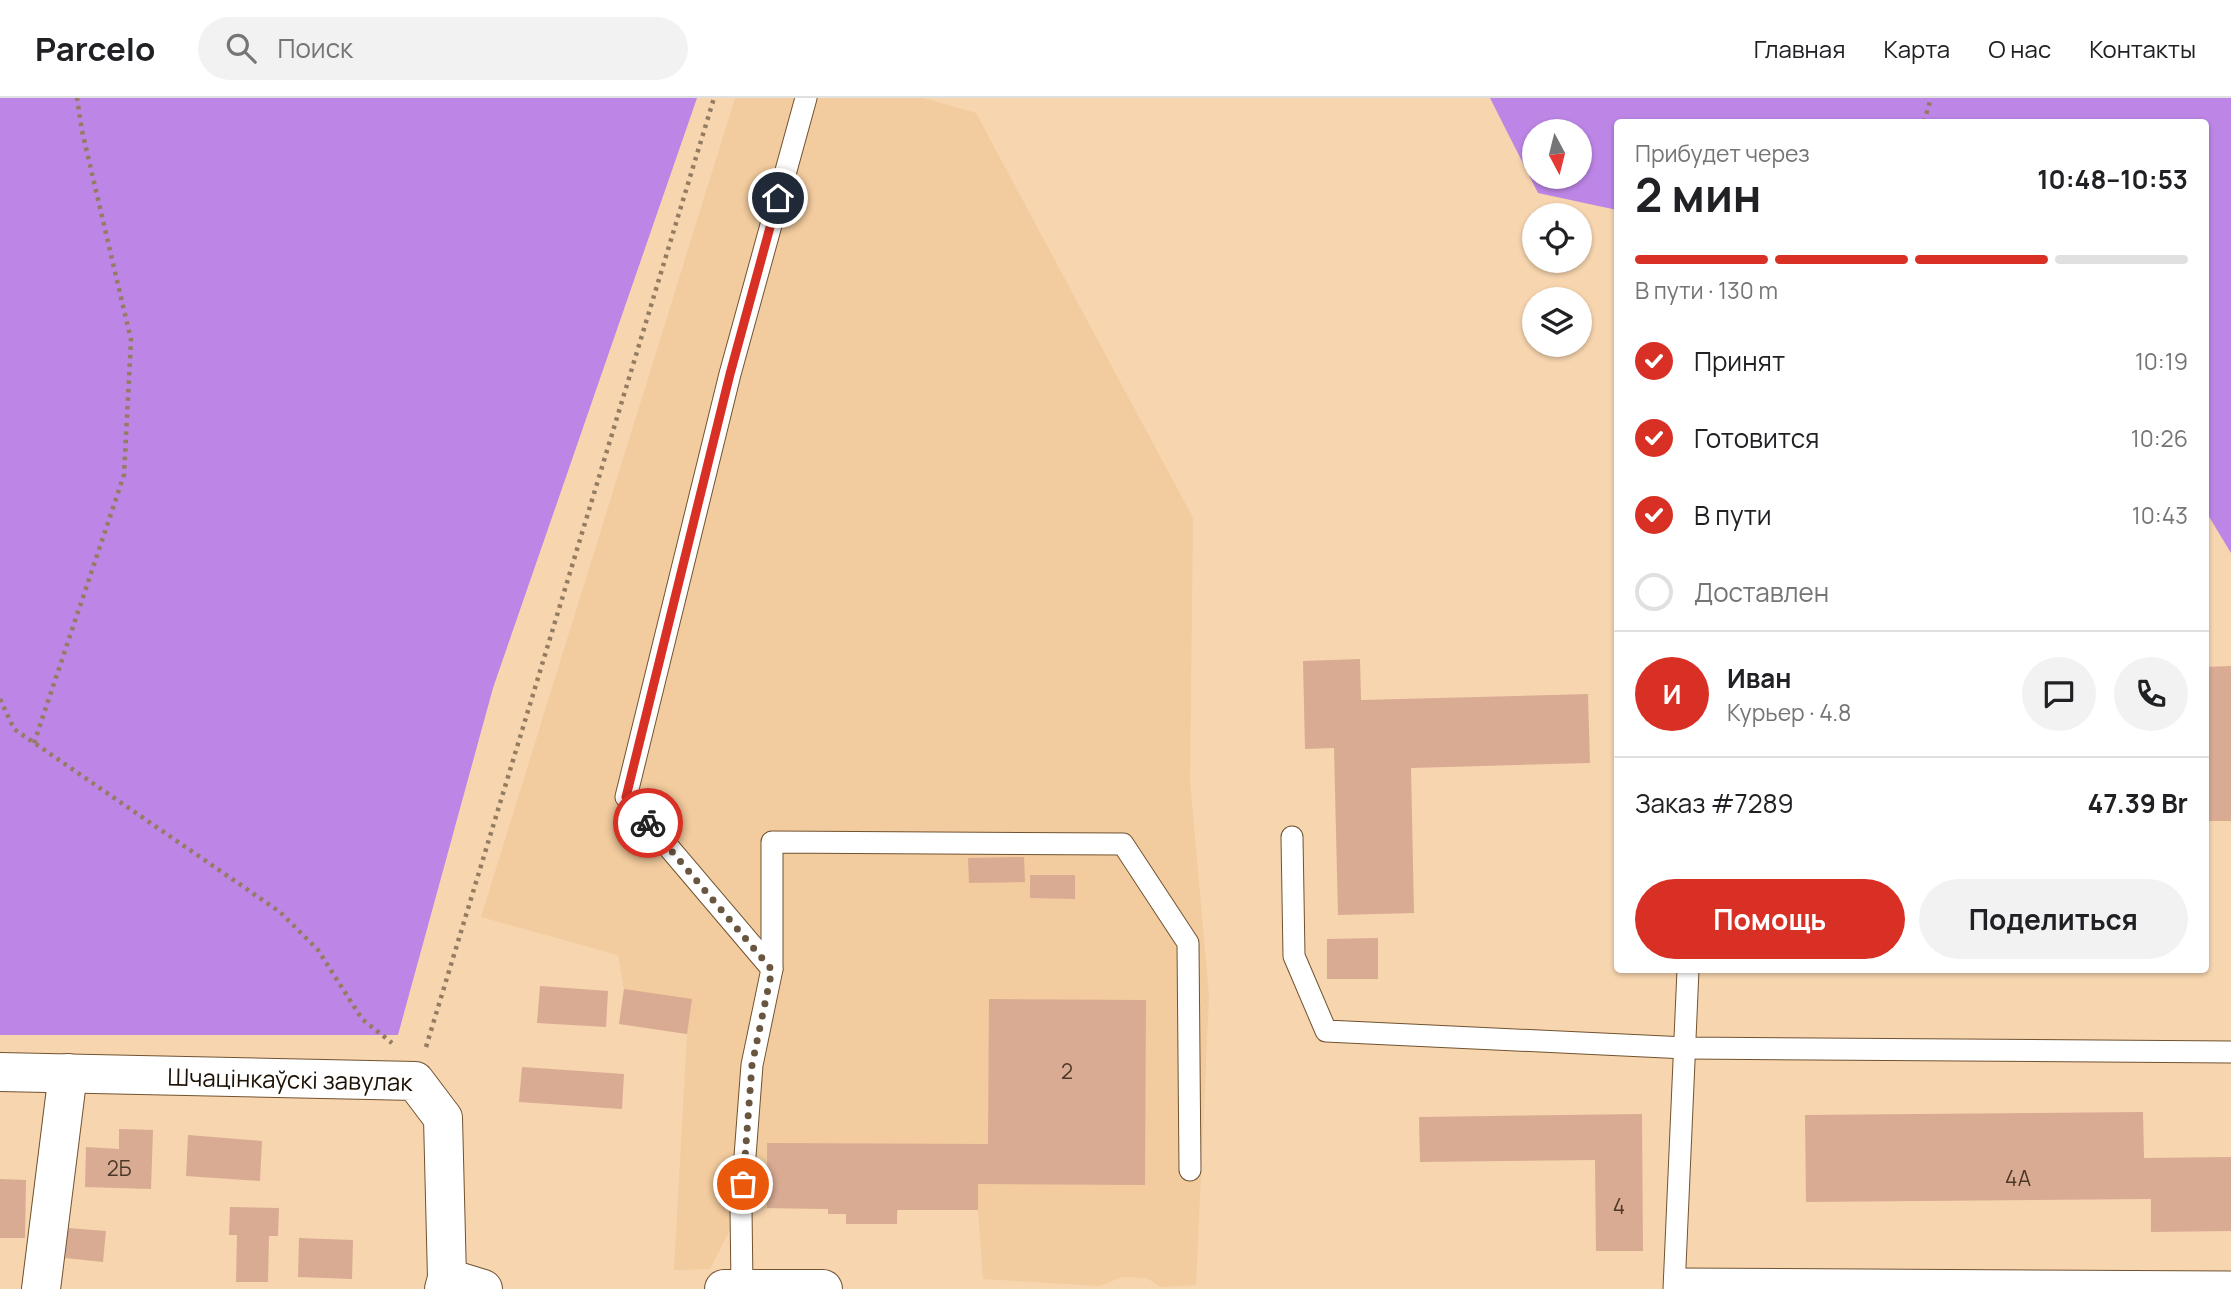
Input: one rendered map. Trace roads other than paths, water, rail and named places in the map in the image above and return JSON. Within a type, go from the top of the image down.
[{"type":"street","name":"Шчацінкаўскі завулак","points":[[0,1072],[418,1073],[443,1118],[445,1283]]},
{"type":"street","points":[[41,1289],[68,1073]]},
{"type":"street","points":[[445,1283],[483,1289]]},
{"type":"street","points":[[733,1288],[822,1289]]},
{"type":"lane","points":[[772,970],[626,797],[730,374],[806,98]]},
{"type":"lane","points":[[1292,837],[1294,956],[1326,1031],[1686,1048],[2231,1052]]},
{"type":"lane","points":[[733,1288],[752,1065],[772,970],[772,842],[1123,844],[1188,943],[1190,1170]]},
{"type":"lane","points":[[1688,973],[1674,1284],[2231,1282]]}]
